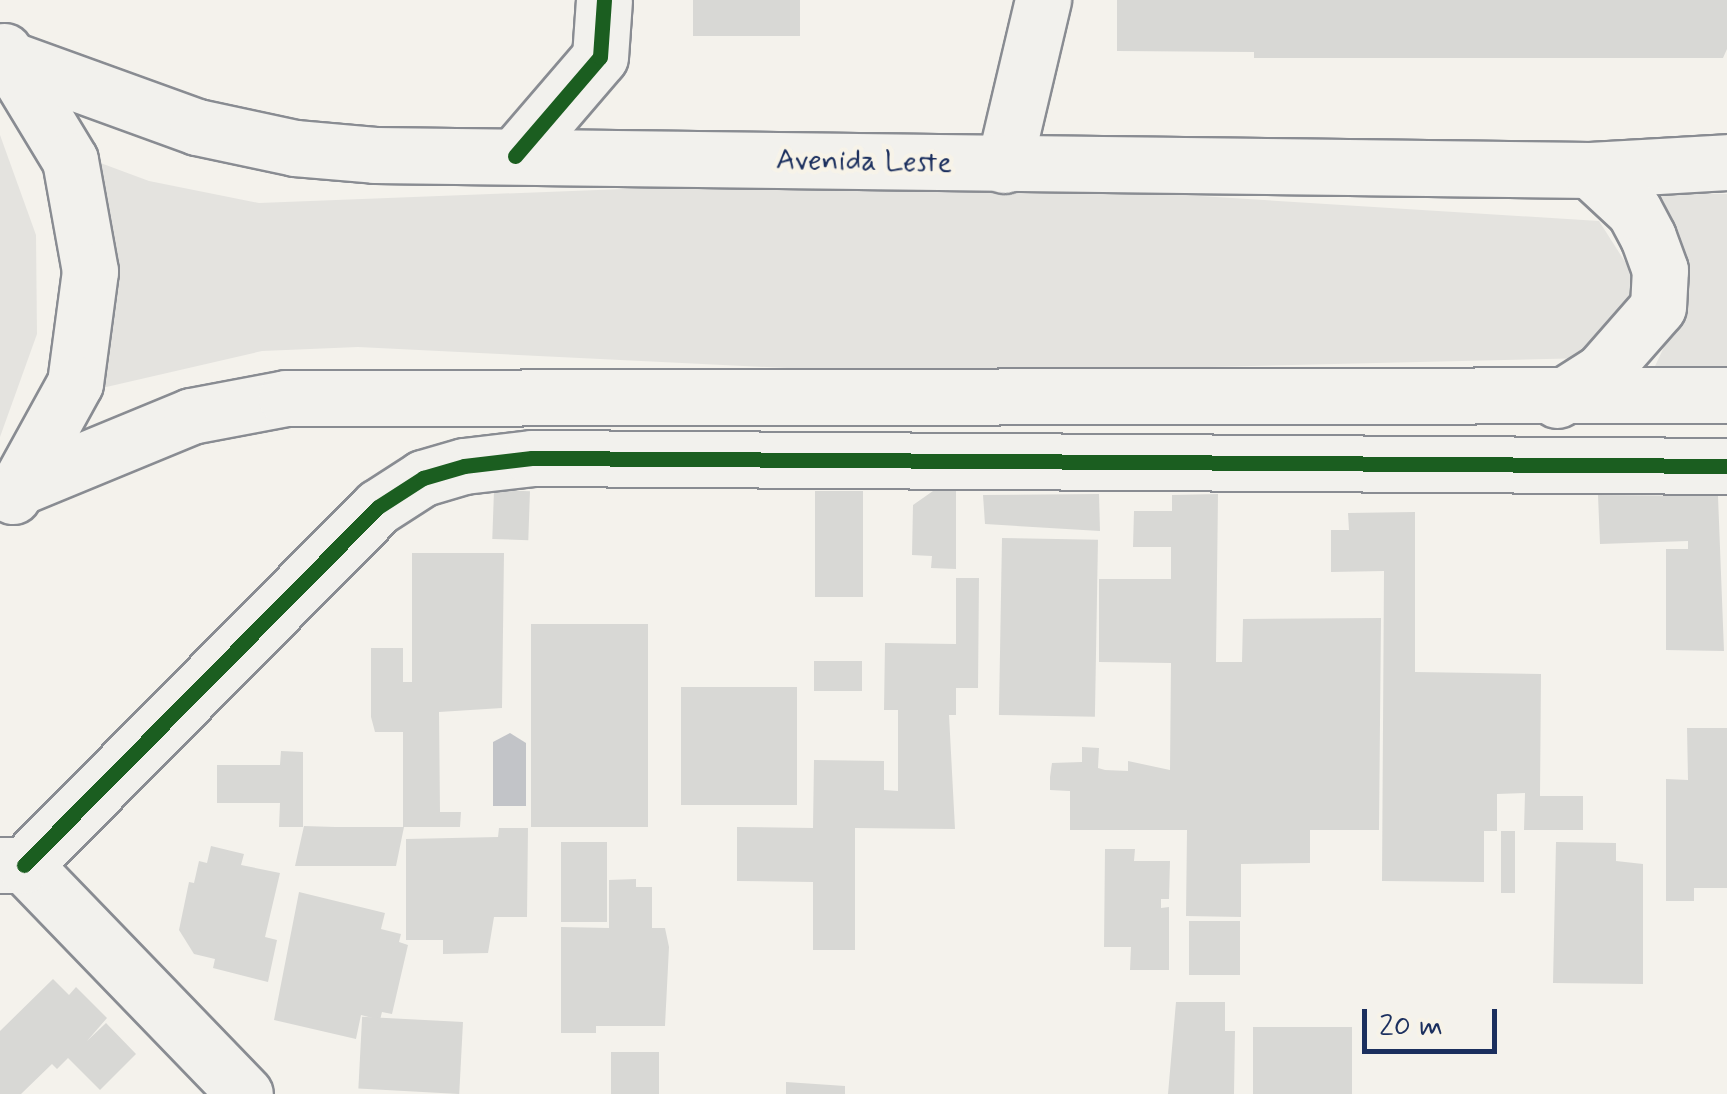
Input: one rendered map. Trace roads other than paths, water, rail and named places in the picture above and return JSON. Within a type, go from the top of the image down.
[{"type":"main road","points":[[515,156],[600,57],[604,0]]},
{"type":"main road","points":[[1004,165],[1043,0]]},
{"type":"main road","points":[[8,54],[70,160],[90,272],[75,383],[12,497]]},
{"type":"main road","name":"Avenida Leste","points":[[8,54],[196,127],[295,148],[1004,165],[1590,170],[1727,162]]},
{"type":"main road","points":[[1556,400],[1600,372],[1658,308],[1660,270],[1648,237],[1634,211],[1590,170]]},
{"type":"main road","points":[[12,497],[191,416],[286,398],[1556,400],[1727,395]]},
{"type":"main road","points":[[245,1094],[12,865],[378,507],[423,478],[464,466],[532,458],[1727,466]]}]
